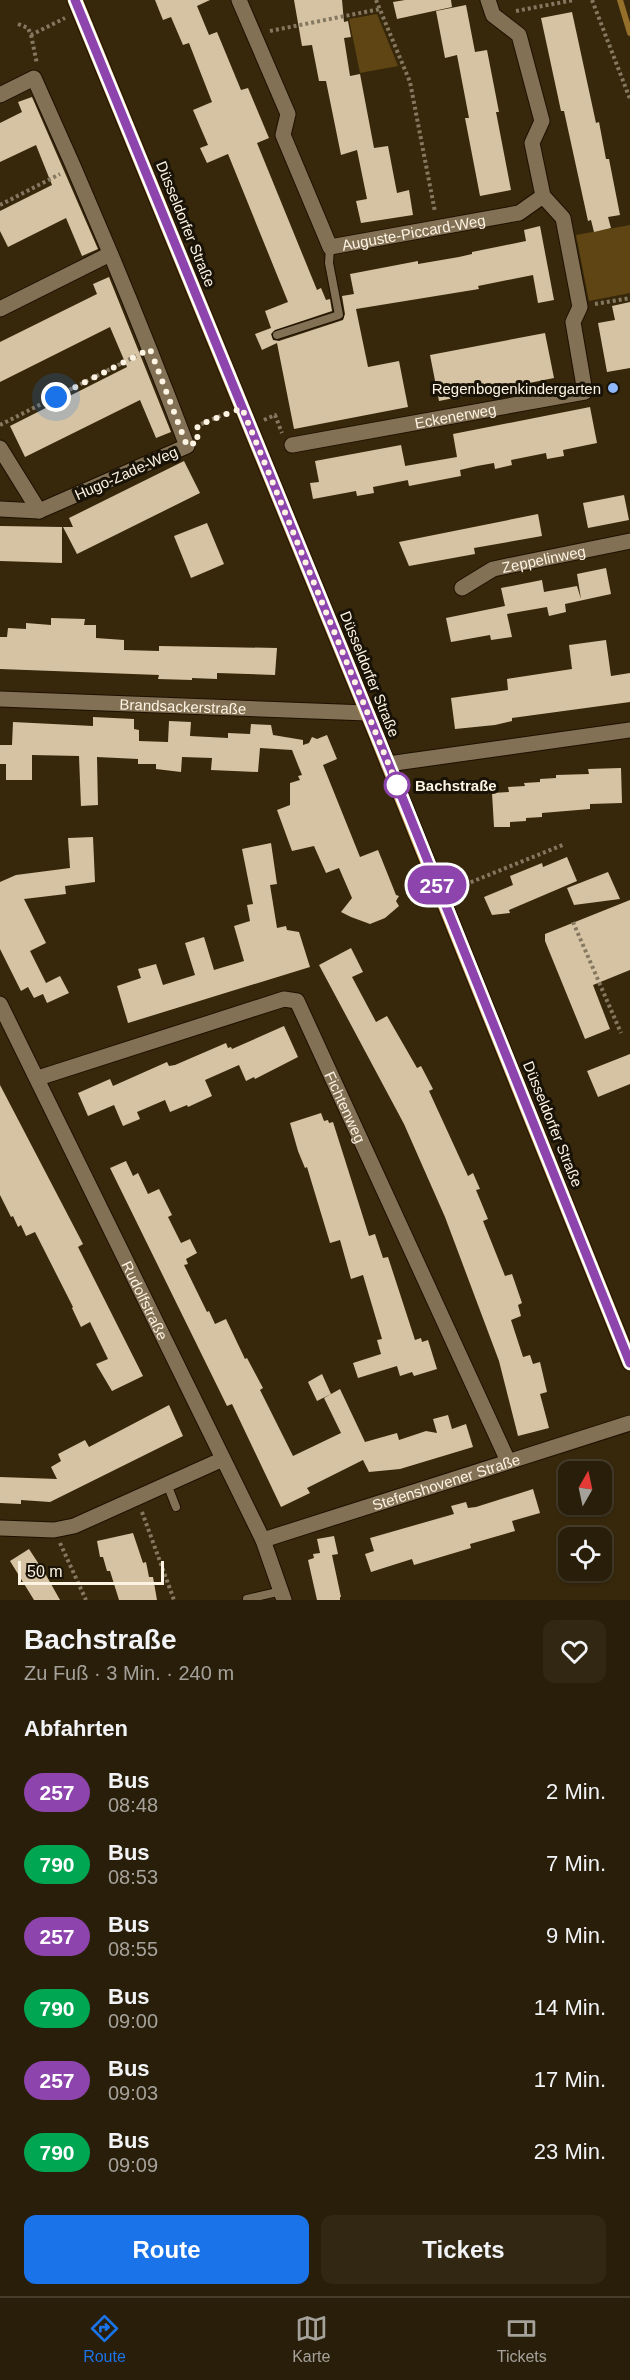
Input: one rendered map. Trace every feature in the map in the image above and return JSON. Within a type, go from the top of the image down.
[{"type":"main road","name":"Düsseldorfer Straße","points":[[75,0],[367,712],[630,1363]]},
{"type":"street","name":"Auguste-Piccard-Weg","points":[[239,0],[288,114],[283,135],[330,247],[519,213],[543,196]]},
{"type":"street","points":[[488,0],[493,15],[519,35],[542,121],[532,143],[543,196]]},
{"type":"street","points":[[0,95],[34,78]]},
{"type":"street","name":"Hugo-Zade-Weg","points":[[0,509],[39,511],[187,446],[150,349],[34,78]]},
{"type":"street","name":"Eckenerweg","points":[[292,445],[585,392],[573,322],[580,307],[563,218],[543,196]]},
{"type":"street","points":[[0,309],[110,254]]},
{"type":"street","points":[[0,448],[39,511]]},
{"type":"street","name":"Zeppelinweg","points":[[462,588],[493,569],[630,541]]},
{"type":"street","name":"Brandsackerstraße","points":[[0,699],[367,712]]},
{"type":"street","points":[[388,764],[630,730]]},
{"type":"street","name":"Fichtenweg","points":[[38,1078],[284,999],[297,1001],[508,1461]]},
{"type":"street","name":"Rudolfstraße","points":[[0,1004],[263,1540],[283,1596]]},
{"type":"street","name":"Stefenshovener Straße","points":[[263,1540],[630,1424]]},
{"type":"street","points":[[0,1528],[54,1530],[74,1526],[223,1460]]},
{"type":"lane","points":[[277,335],[339,315],[329,262],[330,247]]},
{"type":"lane","points":[[167,1484],[176,1506]]},
{"type":"lane","points":[[248,1599],[283,1596]]},
{"type":"path","points":[[493,15],[574,0]]},
{"type":"path","points":[[592,0],[630,99]]},
{"type":"path","points":[[378,1],[410,82],[438,228]]},
{"type":"path","points":[[254,34],[380,9]]},
{"type":"path","points":[[18,24],[28,28],[31,35],[38,67],[34,78]]},
{"type":"path","points":[[31,35],[49,26]]},
{"type":"path","points":[[0,205],[74,167]]},
{"type":"path","points":[[580,307],[630,298]]},
{"type":"path","points":[[0,425],[150,349]]},
{"type":"path","points":[[187,446],[199,441],[195,431],[199,425],[242,408]]},
{"type":"path","points":[[249,426],[275,415],[286,444],[292,445]]},
{"type":"path","points":[[441,895],[565,844]]},
{"type":"path","points":[[573,922],[621,1033]]},
{"type":"path","points":[[137,1497],[174,1600]]},
{"type":"path","points":[[54,1530],[86,1600]]},
{"type":"shaded area","points":[[377,14],[398,66],[360,73],[349,19]]},
{"type":"shaded area","points":[[630,225],[630,293],[589,301],[576,235]]},
{"type":"building","points":[[155,0],[210,0],[197,6],[209,35],[217,32],[241,90],[248,88],[269,138],[257,143],[317,290],[321,288],[326,300],[330,299],[332,311],[275,330],[271,334],[273,340],[279,341],[343,320],[345,314],[342,296],[354,294],[350,274],[418,261],[418,264],[459,257],[472,254],[472,252],[526,241],[524,230],[540,226],[554,300],[538,303],[533,275],[478,286],[479,289],[356,309],[368,367],[399,361],[408,407],[294,429],[277,343],[262,350],[255,334],[271,328],[265,311],[288,302],[228,154],[207,163],[200,148],[208,145],[193,110],[212,102],[189,43],[183,45],[171,17],[163,20]]},
{"type":"building","points":[[294,0],[342,0],[344,22],[348,21],[351,37],[344,38],[350,76],[360,74],[374,148],[388,146],[397,193],[409,190],[413,215],[361,223],[356,201],[367,199],[357,150],[341,155],[326,81],[319,81],[312,45],[302,46]]},
{"type":"building","points":[[451,0],[452,7],[397,19],[393,2]]},
{"type":"building","points":[[466,5],[475,52],[487,50],[511,190],[480,196],[465,118],[469,118],[457,55],[445,58],[436,11]]},
{"type":"building","points":[[572,12],[596,123],[599,122],[606,159],[609,159],[620,215],[608,217],[611,228],[594,232],[591,220],[588,221],[541,18]]},
{"type":"building","points":[[32,97],[98,249],[82,256],[66,218],[8,247],[0,231],[0,211],[52,185],[36,145],[0,162],[0,123],[22,112],[18,102]]},
{"type":"building","points":[[109,277],[171,432],[156,438],[140,400],[25,457],[10,426],[127,367],[110,327],[0,382],[0,342],[97,294],[93,284]]},
{"type":"building","points":[[630,302],[630,368],[607,372],[598,323],[615,320],[612,306]]},
{"type":"building","points":[[545,333],[554,378],[439,401],[430,355]]},
{"type":"building","points":[[590,407],[597,443],[563,450],[564,456],[547,459],[546,453],[511,460],[512,465],[495,469],[494,463],[477,466],[460,470],[461,476],[409,486],[405,466],[457,457],[453,434]]},
{"type":"building","points":[[401,445],[408,480],[373,487],[374,493],[357,496],[356,491],[313,499],[310,483],[319,482],[315,461]]},
{"type":"building","points":[[184,461],[200,493],[77,554],[63,527],[73,527],[69,518]]},
{"type":"building","points":[[624,495],[629,520],[588,528],[583,503]]},
{"type":"building","points":[[538,514],[542,536],[474,548],[475,554],[409,566],[399,542]]},
{"type":"building","points":[[207,523],[224,564],[191,578],[174,536]]},
{"type":"building","points":[[0,526],[62,527],[62,563],[0,561]]},
{"type":"building","points":[[606,568],[611,594],[565,604],[566,612],[549,616],[547,607],[507,614],[512,637],[491,640],[490,635],[451,642],[446,618],[505,606],[501,588],[542,580],[544,592],[577,586],[581,599],[577,574]]},
{"type":"building","points":[[51,618],[85,619],[84,625],[96,625],[96,638],[124,640],[124,650],[159,651],[159,646],[277,648],[275,675],[217,673],[217,679],[192,678],[192,680],[158,679],[159,675],[0,669],[0,637],[7,637],[8,628],[26,629],[26,623],[51,625]]},
{"type":"building","points":[[606,640],[611,676],[630,673],[630,702],[512,718],[512,721],[495,725],[455,729],[451,698],[508,690],[507,679],[572,669],[569,645]]},
{"type":"building","points":[[93,717],[134,719],[134,729],[139,730],[139,741],[168,742],[169,721],[191,722],[190,736],[228,738],[228,733],[250,734],[251,724],[271,725],[273,735],[303,740],[303,745],[309,743],[312,737],[317,739],[327,735],[337,759],[323,765],[360,857],[378,850],[396,895],[399,896],[396,901],[399,906],[385,918],[370,924],[341,912],[352,898],[339,868],[326,873],[314,846],[292,851],[277,810],[290,805],[290,783],[300,780],[298,776],[302,775],[292,750],[260,748],[258,772],[211,770],[212,758],[182,757],[181,772],[156,769],[156,764],[138,764],[138,759],[97,757],[98,805],[81,806],[79,756],[32,755],[32,780],[6,780],[6,764],[0,764],[0,745],[12,745],[13,722],[93,726]]},
{"type":"building","points":[[621,768],[622,803],[590,804],[590,809],[542,813],[542,817],[510,822],[510,827],[494,827],[492,793],[509,792],[508,787],[525,786],[524,783],[556,778],[556,775],[589,774],[588,769]]},
{"type":"building","points":[[93,837],[95,882],[65,886],[66,894],[24,899],[46,943],[30,951],[46,983],[60,976],[69,993],[47,1003],[43,994],[34,998],[28,987],[21,991],[0,949],[0,882],[16,875],[70,868],[68,838]]},
{"type":"building","points":[[271,843],[277,884],[270,885],[277,928],[286,926],[287,930],[299,932],[310,967],[128,1023],[117,986],[141,978],[138,969],[156,964],[163,985],[195,975],[185,943],[204,937],[214,970],[244,961],[234,926],[250,921],[247,905],[253,904],[242,849]]},
{"type":"building","points":[[567,857],[577,881],[509,910],[510,913],[492,915],[484,897],[513,885],[510,876],[542,863],[543,867]]},
{"type":"building","points":[[608,872],[620,899],[574,905],[567,888]]},
{"type":"building","points":[[630,900],[630,970],[593,985],[610,1029],[585,1039],[545,941],[545,934]]},
{"type":"building","points":[[351,948],[363,972],[352,977],[376,1022],[387,1016],[417,1068],[421,1066],[433,1089],[429,1091],[468,1176],[473,1173],[480,1189],[476,1190],[488,1219],[483,1221],[505,1276],[512,1274],[522,1303],[518,1305],[521,1316],[511,1320],[523,1357],[530,1355],[533,1364],[540,1362],[547,1392],[540,1394],[549,1428],[518,1436],[499,1361],[445,1217],[404,1124],[319,965]]},
{"type":"building","points":[[284,1026],[298,1057],[255,1079],[254,1077],[246,1081],[239,1065],[205,1080],[212,1096],[188,1107],[187,1105],[170,1112],[165,1100],[137,1112],[140,1119],[123,1126],[114,1105],[88,1116],[78,1093],[110,1079],[113,1086],[167,1062],[169,1066],[175,1065],[226,1043],[228,1048],[232,1049]]},
{"type":"building","points":[[630,1054],[630,1084],[598,1097],[587,1071]]},
{"type":"building","points":[[0,1085],[83,1244],[78,1247],[143,1376],[112,1391],[96,1364],[108,1359],[90,1322],[81,1327],[35,1232],[26,1236],[21,1225],[18,1227],[13,1216],[11,1217],[0,1195]]},
{"type":"building","points":[[321,1113],[324,1121],[333,1122],[369,1236],[375,1234],[383,1258],[388,1257],[415,1340],[421,1338],[422,1342],[428,1340],[437,1369],[414,1376],[412,1372],[400,1376],[397,1366],[358,1378],[353,1363],[381,1354],[377,1340],[382,1339],[363,1275],[351,1279],[340,1240],[330,1243],[307,1167],[305,1168],[298,1151],[290,1123]]},
{"type":"building","points":[[126,1161],[133,1176],[138,1173],[148,1194],[159,1189],[172,1215],[168,1217],[181,1243],[190,1239],[197,1253],[186,1259],[188,1264],[184,1265],[215,1324],[226,1319],[245,1359],[247,1358],[263,1388],[260,1390],[293,1456],[341,1433],[324,1398],[340,1389],[365,1442],[397,1433],[399,1440],[426,1431],[437,1433],[433,1419],[448,1415],[452,1429],[466,1424],[473,1447],[400,1469],[369,1472],[363,1460],[307,1488],[310,1493],[281,1507],[232,1404],[227,1406],[110,1168]]},
{"type":"building","points":[[322,1374],[331,1394],[317,1401],[308,1382]]},
{"type":"building","points":[[169,1405],[183,1436],[50,1502],[21,1500],[21,1504],[0,1503],[0,1477],[57,1479],[51,1467],[61,1461],[58,1454],[85,1440],[89,1447]]},
{"type":"building","points":[[533,1489],[540,1513],[512,1521],[515,1531],[470,1544],[471,1548],[414,1565],[412,1559],[371,1572],[365,1554],[374,1551],[370,1538],[454,1514],[451,1506],[466,1502],[468,1508],[476,1507]]},
{"type":"building","points":[[133,1533],[143,1563],[146,1562],[149,1577],[153,1577],[157,1600],[119,1600],[110,1571],[107,1571],[103,1557],[100,1557],[97,1541]]},
{"type":"building","points":[[334,1536],[338,1554],[332,1555],[341,1597],[340,1600],[317,1600],[308,1560],[314,1558],[313,1554],[320,1553],[317,1539]]},
{"type":"building","points":[[29,1549],[60,1600],[34,1600],[10,1561]]},
{"type":"waterway","points":[[620,0],[630,33]]},
{"type":"bus line","name":"257","points":[[75,0],[398,787],[630,1363]]},
{"type":"place","name":"Regenbogenkindergarten","points":[[613,388]]},
{"type":"place","name":"Bachstraße","points":[[397,785]]},
{"type":"route","points":[[56,397],[150,349],[187,446],[199,441],[195,431],[199,425],[242,408],[398,787],[397,785]]}]
